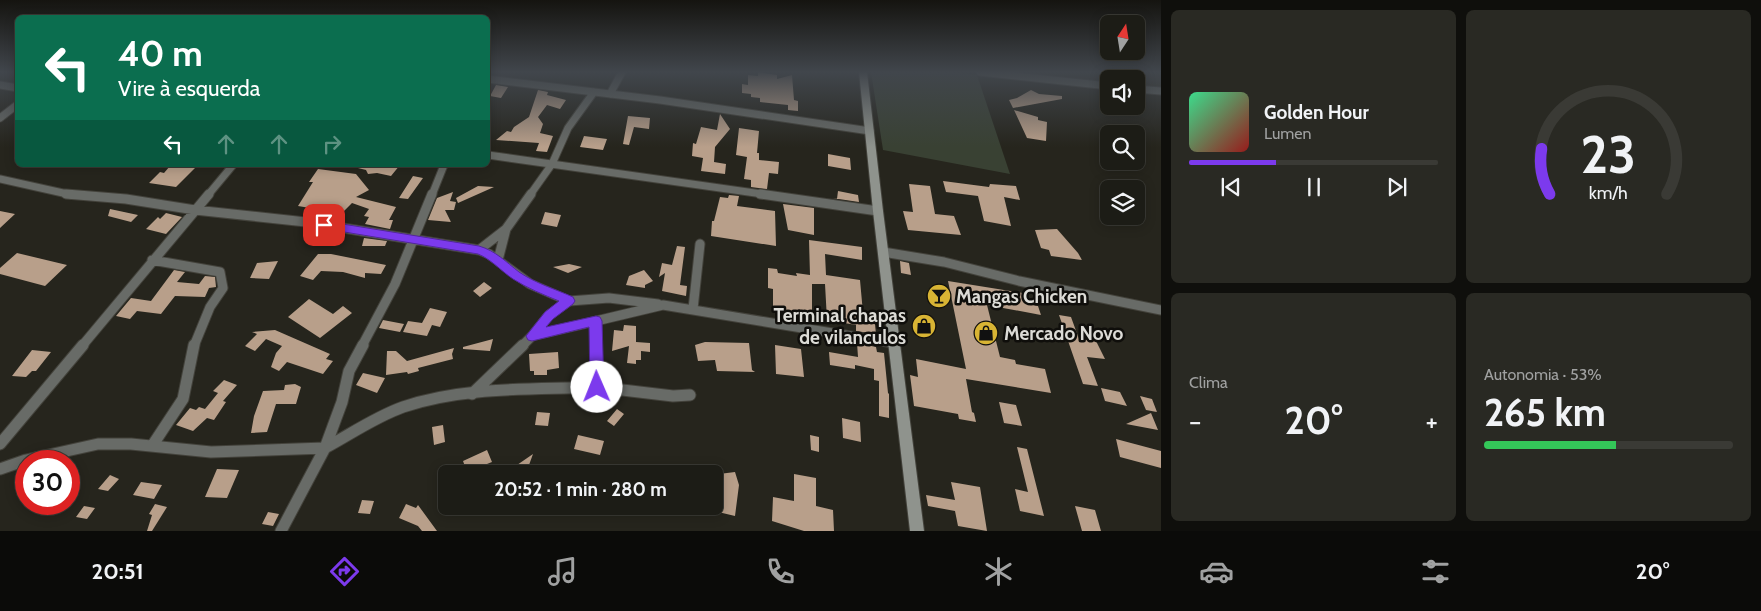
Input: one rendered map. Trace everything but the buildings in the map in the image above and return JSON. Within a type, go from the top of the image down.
[{"type":"main road","points":[[866,97],[893,343],[917,531]]},
{"type":"street","points":[[479,250],[506,229],[552,164],[568,128],[591,97]]},
{"type":"street","points":[[630,97],[870,131]]},
{"type":"street","points":[[0,118],[15,106]]},
{"type":"street","points":[[490,155],[878,212]]},
{"type":"street","points":[[0,444],[231,167]]},
{"type":"street","points":[[281,531],[325,448],[342,402],[349,371],[395,284],[443,167]]},
{"type":"street","points":[[0,179],[75,196],[126,199],[194,210],[306,222],[479,250],[498,260],[530,284],[569,301],[609,298],[693,309],[893,343]]},
{"type":"street","points":[[498,260],[506,229]]},
{"type":"street","points":[[693,309],[700,244]]},
{"type":"street","points":[[883,252],[944,262],[1019,281],[1161,310]]},
{"type":"street","points":[[152,260],[217,270],[220,272],[223,284],[196,338],[183,399],[152,446]]},
{"type":"street","points":[[472,394],[532,336],[549,316],[569,301]]},
{"type":"street","points":[[532,336],[663,305]]},
{"type":"street","points":[[596,321],[597,387]]},
{"type":"street","points":[[0,470],[34,458],[98,444],[152,446],[220,452],[325,448],[393,412],[414,404],[472,394],[597,387],[673,396],[690,395]]},
{"type":"green space","points":[[875,97],[984,97],[1010,174],[883,150]]},
{"type":"place","name":"Mangas Chicken","points":[[939,296]]},
{"type":"place","name":"Terminal chapas de vilanculos","points":[[924,326]]},
{"type":"place","name":"Mercado Novo","points":[[986,333]]},
{"type":"route","points":[[324,225],[479,250],[489,254],[530,284],[569,301],[549,316],[532,336],[596,321],[597,387]]}]
